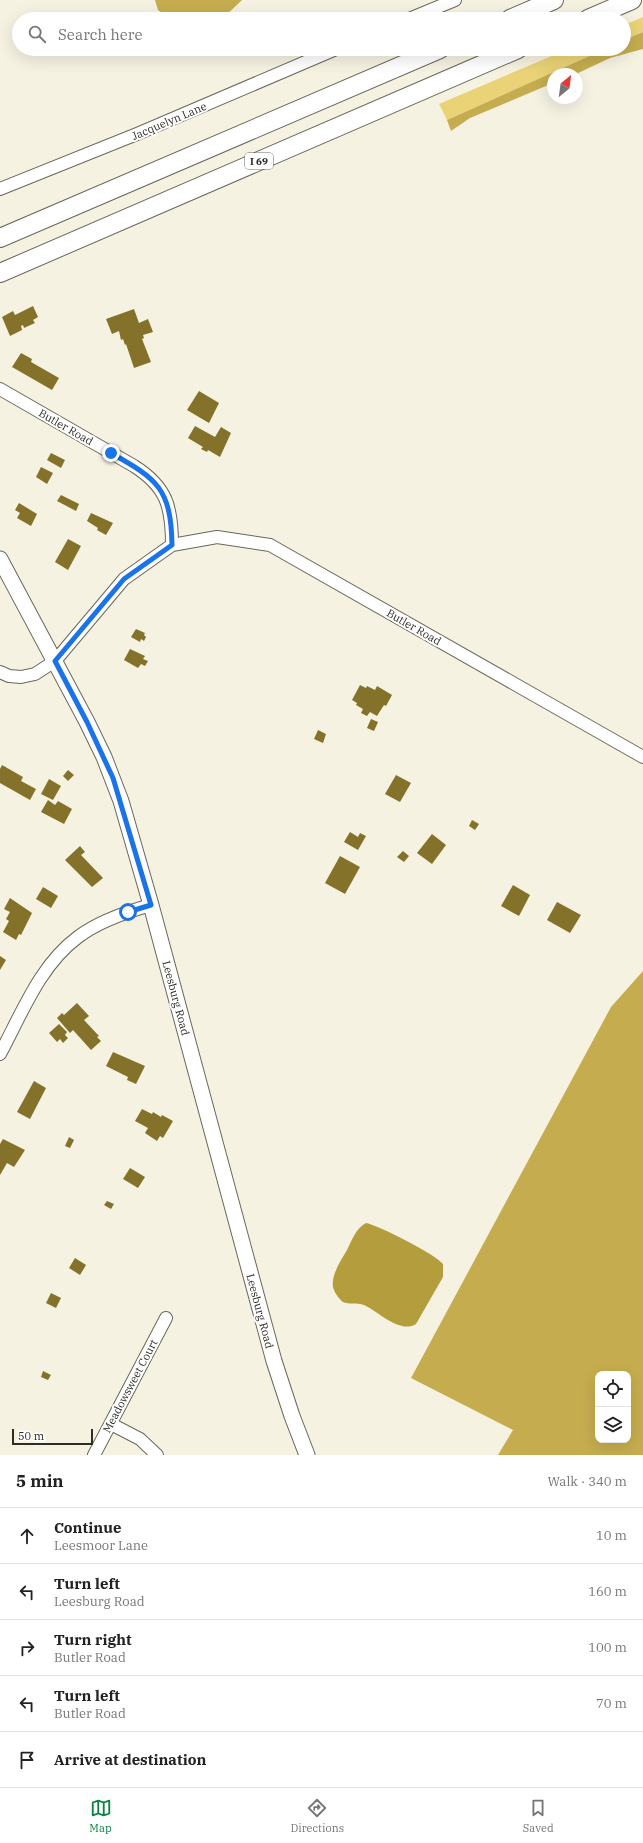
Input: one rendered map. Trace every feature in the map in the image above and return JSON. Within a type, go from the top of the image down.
[{"type":"highway","points":[[526,12],[554,0]]},
{"type":"highway","points":[[604,12],[632,0]]},
{"type":"highway","points":[[0,238],[424,56]]},
{"type":"highway","name":"I 69","points":[[0,272],[502,56]]},
{"type":"main road","name":"Leesburg Road","points":[[0,559],[87,722],[113,778],[151,905],[274,1361],[306,1455]]},
{"type":"street","points":[[426,12],[455,0]]},
{"type":"street","name":"Jacquelyn Lane","points":[[0,190],[138,134],[320,56]]},
{"type":"street","name":"Butler Road","points":[[0,389],[134,466],[154,481],[160,489],[172,522],[172,545]]},
{"type":"street","name":"Butler Road","points":[[0,672],[9,676],[20,677],[35,674],[55,661],[124,579],[172,545],[217,538],[270,545],[643,757]]},
{"type":"street","points":[[0,1054],[43,974],[59,953],[78,936],[99,924],[128,912],[151,905]]},
{"type":"street","name":"Meadowsweet Court","points":[[94,1455],[166,1318]]},
{"type":"street","points":[[111,1424],[140,1440],[157,1455]]},
{"type":"shaded area","points":[[155,0],[242,0],[229,12],[161,12],[158,10]]},
{"type":"shaded area","points":[[643,17],[643,32],[631,37],[631,22]]},
{"type":"shaded area","points":[[643,32],[643,49],[631,52],[631,37]]},
{"type":"shaded area","points":[[552,56],[589,56],[563,68],[547,68],[547,75],[447,120],[439,104]]},
{"type":"shaded area","points":[[589,56],[617,56],[583,71],[583,68],[563,68]]},
{"type":"shaded area","points":[[547,75],[547,86],[470,118],[451,131],[447,120]]},
{"type":"shaded area","points":[[643,971],[643,1455],[498,1455],[513,1430],[411,1378],[611,1007]]},
{"type":"shaded area","points":[[366,1223],[383,1229],[407,1241],[438,1259],[443,1264],[443,1277],[416,1324],[403,1326],[396,1324],[364,1305],[343,1302],[334,1291],[333,1282],[337,1268],[355,1235]]},
{"type":"building","points":[[33,306],[38,317],[33,320],[35,323],[24,328],[23,325],[21,326],[22,330],[10,336],[2,317],[13,311],[15,315]]},
{"type":"building","points":[[134,309],[139,323],[148,319],[153,332],[143,335],[144,338],[142,339],[151,362],[134,368],[126,344],[125,345],[123,339],[121,340],[119,331],[112,334],[106,319]]},
{"type":"building","points":[[21,353],[32,359],[31,362],[59,378],[52,390],[12,367]]},
{"type":"building","points":[[199,391],[219,403],[209,423],[187,410]]},
{"type":"building","points":[[195,426],[215,437],[221,427],[231,433],[220,457],[208,450],[207,452],[201,449],[203,447],[188,438]]},
{"type":"building","points":[[51,453],[65,460],[61,468],[47,460]]},
{"type":"building","points":[[41,467],[53,473],[47,484],[36,477]]},
{"type":"building","points":[[61,495],[79,504],[76,511],[57,501]]},
{"type":"building","points":[[19,503],[37,514],[31,526],[17,518],[20,513],[15,510]]},
{"type":"building","points":[[91,513],[113,523],[106,535],[97,530],[98,528],[87,521]]},
{"type":"building","points":[[68,539],[81,546],[68,570],[55,562]]},
{"type":"building","points":[[136,629],[145,633],[144,635],[146,637],[144,641],[141,639],[140,642],[131,637]]},
{"type":"building","points":[[130,649],[145,656],[143,659],[148,661],[145,666],[141,664],[138,668],[124,660]]},
{"type":"building","points":[[360,685],[366,688],[367,686],[375,690],[377,686],[392,695],[386,706],[384,705],[377,716],[370,712],[367,716],[361,713],[363,709],[356,705],[357,703],[352,700]]},
{"type":"building","points":[[371,719],[378,722],[374,731],[367,728]]},
{"type":"building","points":[[318,730],[326,734],[323,743],[314,739]]},
{"type":"building","points":[[2,765],[23,777],[21,781],[36,789],[30,800],[0,783],[0,769]]},
{"type":"building","points":[[68,770],[74,775],[68,781],[63,776]]},
{"type":"building","points":[[396,775],[411,783],[400,802],[385,794]]},
{"type":"building","points":[[49,779],[61,786],[53,800],[41,794]]},
{"type":"building","points":[[48,800],[55,805],[58,801],[72,809],[64,824],[41,812]]},
{"type":"building","points":[[472,820],[479,824],[475,830],[469,826]]},
{"type":"building","points":[[350,832],[358,837],[360,833],[366,836],[358,850],[344,842]]},
{"type":"building","points":[[432,834],[446,845],[432,864],[417,853]]},
{"type":"building","points":[[80,846],[85,852],[81,855],[103,878],[92,887],[65,860]]},
{"type":"building","points":[[403,851],[409,856],[404,862],[397,857]]},
{"type":"building","points":[[340,856],[360,867],[345,894],[325,883]]},
{"type":"building","points":[[513,885],[530,895],[519,916],[501,906]]},
{"type":"building","points":[[43,887],[58,896],[51,908],[36,899]]},
{"type":"building","points":[[10,898],[32,913],[21,935],[19,934],[16,940],[3,932],[9,921],[6,919],[10,912],[4,909]]},
{"type":"building","points":[[557,902],[581,915],[570,933],[547,920]]},
{"type":"building","points":[[0,956],[6,960],[0,970]]},
{"type":"building","points":[[77,1003],[89,1016],[84,1020],[99,1036],[97,1037],[101,1041],[91,1050],[73,1030],[70,1033],[57,1018],[62,1013],[64,1015]]},
{"type":"building","points":[[59,1024],[67,1032],[65,1035],[68,1038],[63,1043],[60,1039],[57,1042],[49,1033]]},
{"type":"building","points":[[113,1052],[145,1066],[136,1084],[127,1080],[128,1077],[106,1066]]},
{"type":"building","points":[[34,1081],[46,1088],[30,1119],[17,1112]]},
{"type":"building","points":[[142,1109],[152,1114],[153,1112],[161,1117],[162,1115],[173,1121],[163,1138],[160,1136],[157,1141],[145,1133],[148,1128],[135,1121]]},
{"type":"building","points":[[69,1137],[74,1140],[70,1148],[65,1146]]},
{"type":"building","points":[[3,1139],[25,1150],[14,1167],[7,1163],[0,1175],[0,1144]]},
{"type":"building","points":[[130,1168],[145,1177],[138,1188],[123,1179]]},
{"type":"building","points":[[107,1201],[114,1204],[111,1209],[104,1205]]},
{"type":"building","points":[[75,1258],[86,1265],[80,1275],[69,1268]]},
{"type":"building","points":[[51,1293],[61,1298],[56,1308],[46,1303]]},
{"type":"building","points":[[43,1371],[51,1375],[48,1380],[41,1377]]},
{"type":"route","points":[[111,453],[144,473],[154,481],[160,489],[165,498],[172,522],[172,545],[124,579],[55,661],[104,757],[113,778],[129,828],[151,905],[128,912]]}]
